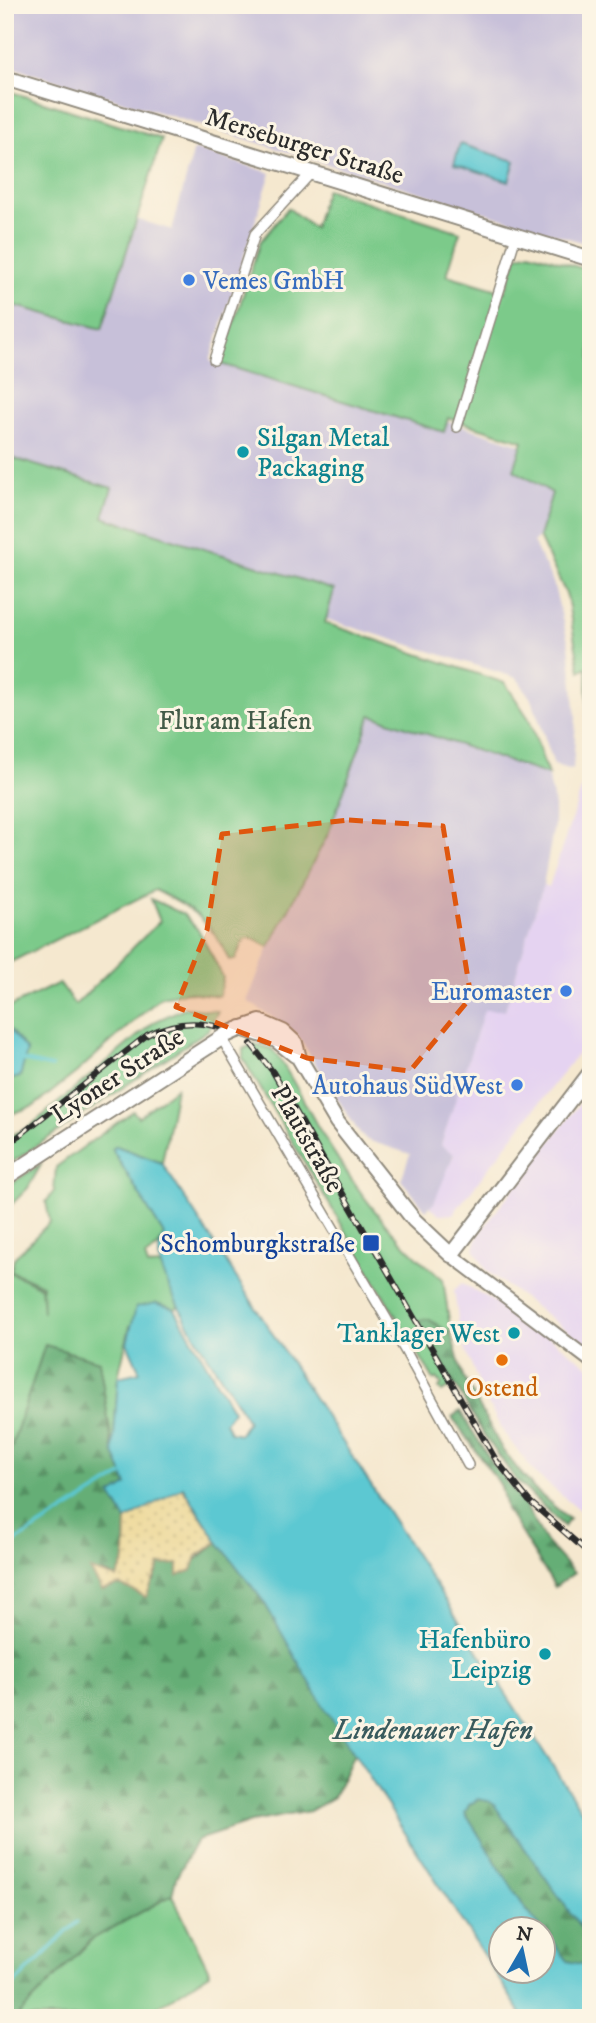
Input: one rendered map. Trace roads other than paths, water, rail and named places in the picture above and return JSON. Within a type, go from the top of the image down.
[{"type":"main road","name":"Merseburger Straße","points":[[5,78],[591,259]]},
{"type":"main road","name":"Plautstraße","points":[[231,1033],[260,1022],[273,1026],[295,1043],[299,1058],[337,1122],[419,1227],[451,1255],[591,1361]]},
{"type":"main road","name":"Lyoner Straße","points":[[5,1178],[231,1033]]},
{"type":"main road","points":[[451,1255],[591,1072]]},
{"type":"street","points":[[214,360],[255,234],[312,172]]},
{"type":"street","points":[[457,427],[516,236]]},
{"type":"street","name":"Plautstraße","points":[[231,1033],[468,1465]]},
{"type":"water","points":[[460,144],[515,161],[509,181],[454,164]]},
{"type":"water","points":[[5,1024],[27,1051],[20,1077],[5,1081]]},
{"type":"water","name":"Lindenauer Hafen","points":[[116,1146],[162,1163],[591,1825],[591,1957],[588,1938],[492,1802],[478,1799],[469,1805],[465,1813],[530,1914],[488,1914],[488,1962],[321,1702],[264,1602],[218,1542],[183,1487],[126,1520],[111,1495],[127,1485],[113,1450],[118,1377],[140,1372],[127,1343],[136,1307],[156,1303],[175,1309],[233,1411],[225,1422],[230,1432],[240,1434],[248,1421],[177,1304],[160,1262],[159,1250],[164,1235],[112,1149]]},
{"type":"water","name":"Lindenauer Hafen","points":[[558,1949],[567,1961],[591,1966],[591,2018],[524,2018],[502,1984],[558,1984]]},
{"type":"waterway","points":[[21,1060],[52,1067]]},
{"type":"waterway","points":[[5,1548],[122,1475]]},
{"type":"waterway","points":[[5,1993],[77,1922]]},
{"type":"railway","points":[[5,1147],[147,1035],[182,1024],[219,1027]]},
{"type":"railway","points":[[251,1044],[273,1072],[496,1460],[529,1501],[591,1555]]},
{"type":"place","name":"Vemes GmbH","points":[[189,280]]},
{"type":"place","name":"Silgan Metal Packaging","points":[[243,452]]},
{"type":"place","name":"Euromaster","points":[[566,991]]},
{"type":"place","name":"Autohaus SüdWest","points":[[517,1085]]},
{"type":"place","name":"Schomburgkstraße","points":[[371,1243]]},
{"type":"place","name":"Tanklager West","points":[[514,1333]]},
{"type":"place","name":"Ostend","points":[[502,1360]]},
{"type":"place","name":"Hafenbüro Leipzig","points":[[545,1654]]},
{"type":"park label","name":"Flur am Hafen","points":[[235,720]]}]
